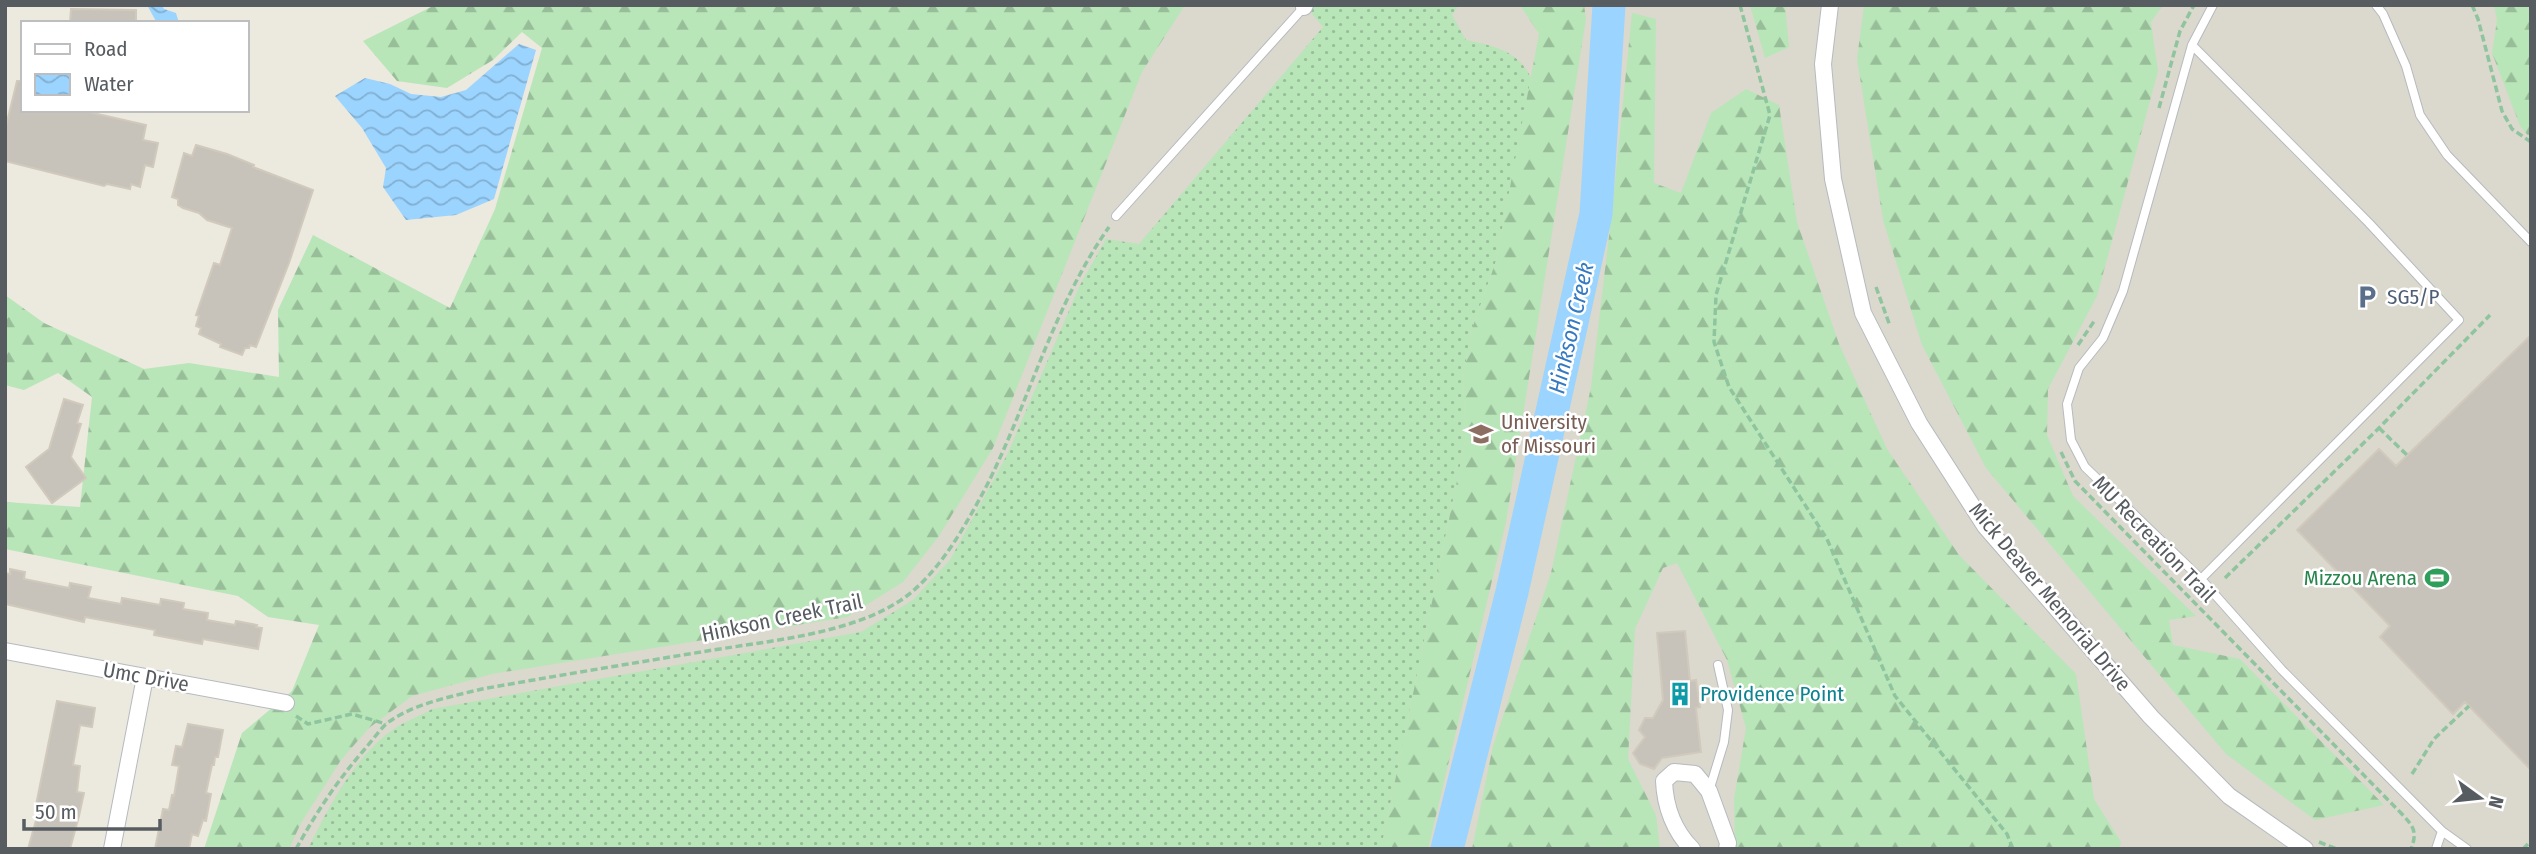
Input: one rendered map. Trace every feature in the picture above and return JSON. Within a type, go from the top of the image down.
[{"type":"street","name":"Mick Deaver Memorial Drive","points":[[1830,5],[1823,64],[1833,178],[1863,313],[1919,422],[1985,526],[2151,717],[2229,796],[2308,843]]},
{"type":"street","name":"Umc Drive","points":[[5,651],[286,703]]},
{"type":"street","points":[[112,849],[145,677]]},
{"type":"street","points":[[1692,849],[1675,828],[1665,798],[1664,781],[1674,772],[1695,774],[1709,791],[1728,843],[1727,849]]},
{"type":"lane","points":[[2213,5],[2192,46],[2123,290],[2103,338],[2079,368],[2067,404],[2071,440],[2085,467],[2202,579],[2282,670],[2442,831],[2467,849]]},
{"type":"lane","points":[[2376,5],[2383,14],[2406,66],[2420,115],[2447,155],[2529,240]]},
{"type":"lane","points":[[1116,216],[1305,6]]},
{"type":"lane","points":[[2192,46],[2369,223],[2459,320],[2202,579]]},
{"type":"lane","points":[[1709,791],[1724,742],[1728,710],[1718,665]]},
{"type":"lane","points":[[2436,849],[2442,831]]},
{"type":"path","points":[[1740,5],[1770,115],[1716,295],[1714,342],[1729,387],[1827,538],[1895,696],[2007,834],[2013,849]]},
{"type":"path","points":[[2158,110],[2179,31],[2194,5]]},
{"type":"path","points":[[2472,5],[2479,19],[2502,111],[2512,130],[2531,142]]},
{"type":"path","name":"Hinkson Creek Trail","points":[[296,849],[323,801],[386,724],[436,701],[482,689],[793,636],[856,622],[884,610],[908,595],[944,556],[984,490],[1069,292],[1087,258],[1116,216]]},
{"type":"path","points":[[1872,278],[1891,328]]},
{"type":"path","points":[[2225,578],[2490,315]]},
{"type":"path","points":[[2077,348],[2095,318]]},
{"type":"path","points":[[2365,415],[2407,456]]},
{"type":"path","name":"MU Recreation Trail","points":[[2060,450],[2075,481],[2412,826],[2415,838],[2411,849]]},
{"type":"path","points":[[286,703],[298,718],[308,724],[352,714],[386,724]]},
{"type":"path","points":[[2412,774],[2434,739],[2469,706]]},
{"type":"path","points":[[2523,849],[2531,841]]},
{"type":"path","points":[[2308,843],[2337,849]]},
{"type":"shaded area","name":"University of Missouri","points":[[637,5],[2531,5],[2531,849],[232,849]]},
{"type":"green space","points":[[435,5],[1185,5],[1142,72],[993,448],[939,536],[903,582],[847,617],[492,674],[412,696],[369,728],[341,760],[301,823],[289,849],[204,849],[242,733],[292,691],[319,625],[268,617],[238,596],[5,549],[5,502],[80,507],[92,397],[58,373],[24,390],[5,385],[5,295],[44,323],[144,369],[189,363],[279,377],[278,310],[313,235],[450,308],[495,209],[542,48],[522,32],[493,60],[447,88],[397,81],[363,41]]},
{"type":"green space","points":[[1312,5],[1459,5],[1452,15],[1466,40],[1495,47],[1512,55],[1531,78],[1496,261],[1471,332],[1463,379],[1466,437],[1381,849],[308,849],[333,802],[363,758],[393,729],[432,709],[861,632],[913,600],[950,560],[1007,455],[1080,285],[1106,239],[1139,244],[1323,27],[1308,9]]},
{"type":"green space","points":[[1520,5],[1584,5],[1586,19],[1506,522],[1428,849],[1381,849],[1466,437],[1463,379],[1471,332],[1496,261],[1539,34]]},
{"type":"green space","points":[[1750,5],[1785,5],[1789,47],[1765,58]]},
{"type":"green space","points":[[1864,5],[2163,5],[2151,22],[2158,71],[2097,296],[2048,389],[2047,435],[2073,496],[2196,616],[2169,620],[2173,645],[2240,659],[2384,805],[2315,820],[2226,754],[1986,468],[1922,345],[1883,220],[1857,59]]},
{"type":"green space","points":[[2494,5],[2531,5],[2531,139],[2520,126],[2492,53],[2497,20]]},
{"type":"green space","points":[[1632,13],[1656,19],[1654,183],[1681,193],[1711,113],[1746,89],[1779,105],[1797,222],[1839,344],[1887,449],[1959,555],[2076,674],[2094,799],[2121,842],[2119,849],[1735,849],[1734,799],[1746,728],[1727,660],[1677,563],[1663,568],[1635,629],[1628,759],[1656,815],[1660,849],[1472,849],[1493,746],[1551,573],[1591,387]]},
{"type":"water","points":[[147,5],[162,5],[164,9],[176,13],[178,21],[156,21]]},
{"type":"water","points":[[519,44],[536,50],[494,199],[456,215],[406,220],[383,187],[386,168],[362,128],[335,96],[365,78],[390,84],[411,94],[441,97],[466,90]]},
{"type":"building","points":[[71,9],[136,10],[136,21],[70,21]]},
{"type":"building","points":[[17,81],[21,81],[21,112],[89,112],[146,125],[143,140],[158,143],[153,167],[145,165],[140,187],[131,184],[130,189],[107,184],[104,186],[5,161],[5,130]]},
{"type":"building","points":[[196,145],[227,154],[313,190],[289,263],[256,347],[250,345],[242,355],[220,347],[221,344],[199,334],[201,328],[196,326],[199,316],[196,315],[214,263],[220,265],[232,228],[183,208],[178,205],[178,199],[172,197],[184,153],[192,156]]},
{"type":"building","name":"Mizzou Arena","points":[[2531,335],[2531,770],[2465,702],[2453,714],[2380,637],[2390,626],[2297,530],[2379,449],[2396,466]]},
{"type":"building","points":[[64,399],[83,405],[77,423],[81,424],[71,457],[86,478],[52,503],[26,467],[49,449]]},
{"type":"building","points":[[10,569],[25,572],[24,579],[69,588],[70,583],[91,587],[88,598],[121,604],[122,598],[160,605],[161,599],[184,603],[183,609],[208,613],[207,620],[235,625],[236,621],[257,625],[256,627],[262,628],[258,649],[203,639],[202,644],[154,635],[155,630],[85,617],[84,622],[5,604],[5,573],[10,574]]},
{"type":"building","name":"Providence Point","points":[[1685,631],[1690,681],[1696,680],[1700,707],[1696,708],[1701,752],[1662,758],[1654,769],[1640,764],[1633,753],[1645,737],[1639,730],[1645,718],[1653,718],[1663,700],[1657,633]]},
{"type":"building","points":[[57,701],[95,708],[92,727],[80,725],[73,765],[80,766],[77,792],[84,793],[70,849],[28,849],[40,806],[36,805]]},
{"type":"building","points":[[188,724],[223,730],[218,757],[215,757],[212,765],[206,793],[211,794],[206,821],[203,820],[198,836],[192,834],[189,849],[155,849],[163,809],[169,810],[172,795],[174,796],[179,766],[172,765],[176,746],[182,747]]},
{"type":"waterway","name":"Hinkson Creek","points":[[1447,849],[1512,592],[1596,214],[1609,5]]},
{"type":"place","name":"SG5/P","points":[[2367,297]]},
{"type":"place","name":"University of Missouri","points":[[1481,434]]},
{"type":"place","name":"Mizzou Arena","points":[[2437,578]]},
{"type":"place","name":"Providence Point","points":[[1680,694]]}]
